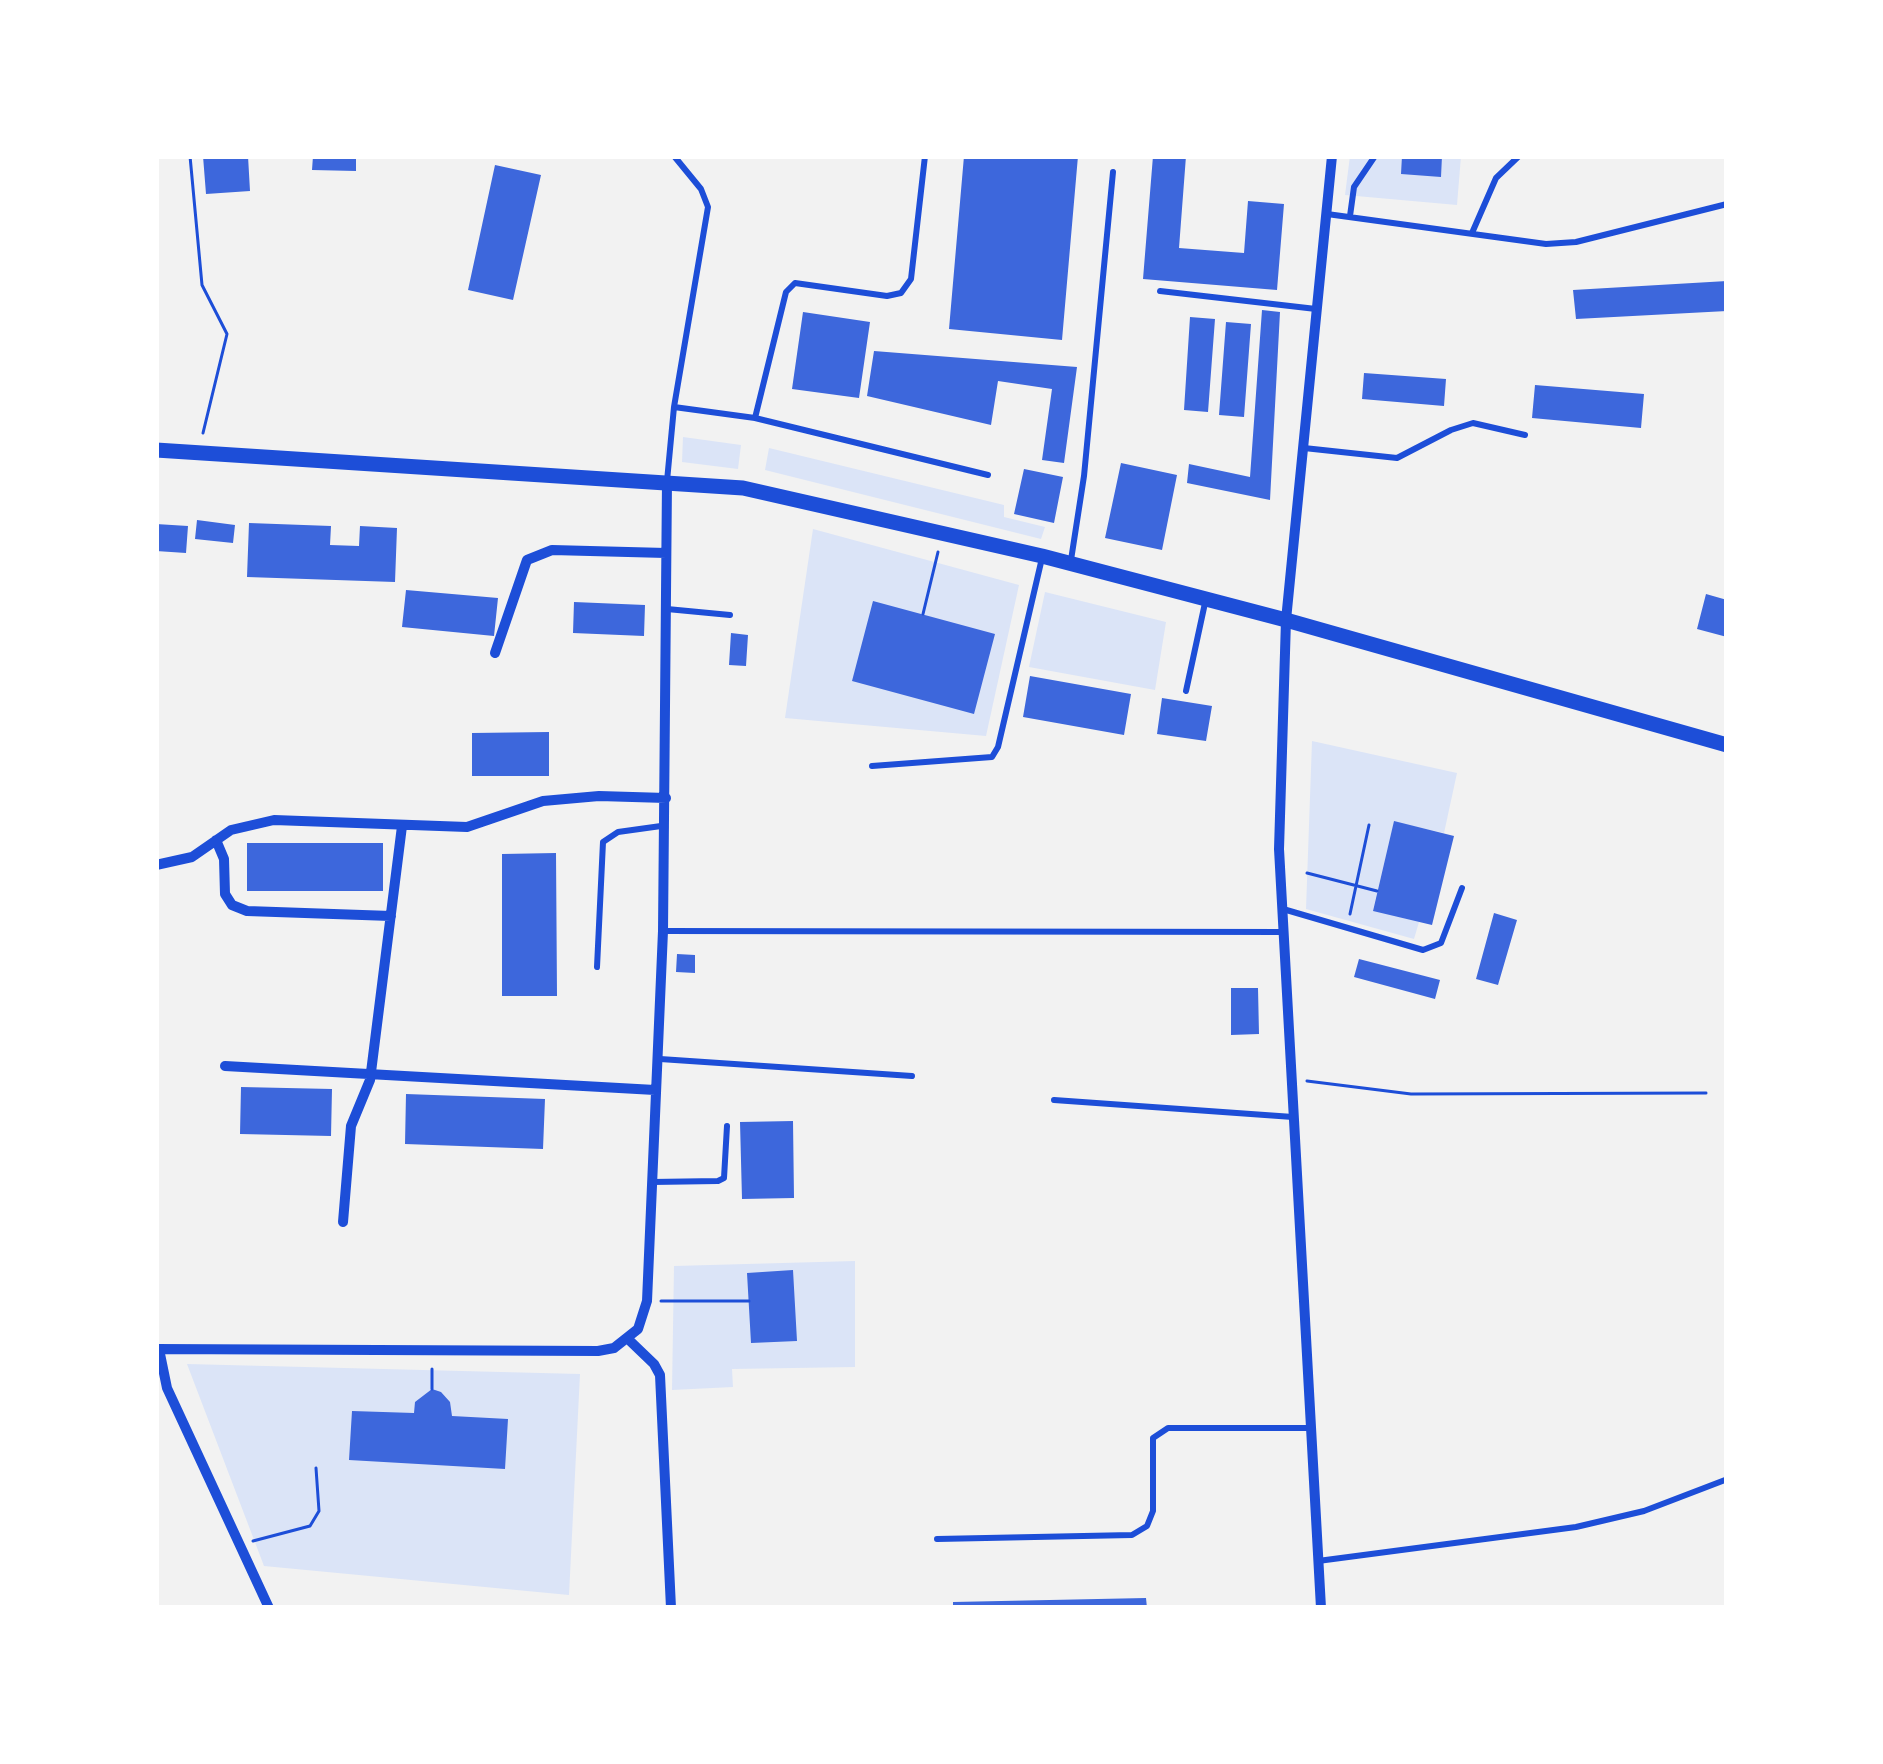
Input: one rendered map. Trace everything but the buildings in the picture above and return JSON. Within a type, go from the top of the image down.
[{"type":"main road","points":[[156,450],[743,488],[1042,556],[1727,745]]},
{"type":"street","points":[[1321,1608],[1279,849],[1286,620],[1332,156]]},
{"type":"street","points":[[269,1608],[167,1388],[158,1349],[598,1351],[629,1340],[644,1318],[663,932],[668,481]]},
{"type":"street","points":[[495,653],[527,560],[553,550],[666,553]]},
{"type":"street","points":[[156,865],[192,857],[230,830],[274,820],[467,827],[543,801],[666,797]]},
{"type":"street","points":[[343,1222],[351,1126],[368,1092],[402,826]]},
{"type":"street","points":[[216,840],[224,860],[225,894],[232,905],[247,911],[391,916]]},
{"type":"street","points":[[225,1066],[656,1090]]},
{"type":"street","points":[[629,1340],[660,1375],[671,1608]]},
{"type":"lane","points":[[668,481],[678,362],[708,207],[674,156]]},
{"type":"lane","points":[[754,418],[786,292],[795,284],[887,296],[901,293],[911,279],[925,156]]},
{"type":"lane","points":[[1350,216],[1354,187],[1375,156]]},
{"type":"lane","points":[[1472,233],[1496,178],[1507,160],[1519,156]]},
{"type":"lane","points":[[1070,564],[1084,476],[1113,172]]},
{"type":"lane","points":[[1327,214],[1546,244],[1576,242],[1727,204]]},
{"type":"lane","points":[[1160,291],[1316,309]]},
{"type":"lane","points":[[674,407],[754,418],[988,475]]},
{"type":"lane","points":[[1304,448],[1397,458],[1473,423],[1525,435]]},
{"type":"lane","points":[[872,766],[992,757],[1042,556]]},
{"type":"lane","points":[[1186,692],[1206,599]]},
{"type":"lane","points":[[666,609],[730,615]]},
{"type":"lane","points":[[597,968],[603,842],[618,832],[665,826]]},
{"type":"lane","points":[[1281,909],[1423,950],[1441,943],[1462,887]]},
{"type":"lane","points":[[663,932],[1283,932]]},
{"type":"lane","points":[[657,1059],[912,1076]]},
{"type":"lane","points":[[1054,1100],[1293,1117]]},
{"type":"lane","points":[[652,1182],[724,1178],[727,1126]]},
{"type":"lane","points":[[938,1539],[1132,1535],[1147,1526],[1153,1511],[1153,1438],[1168,1428],[1311,1428]]},
{"type":"lane","points":[[1318,1561],[1576,1527],[1644,1511],[1725,1480]]},
{"type":"path","points":[[190,156],[202,285],[227,334],[197,452]]},
{"type":"path","points":[[922,614],[943,533]]},
{"type":"path","points":[[1347,928],[1369,825]]},
{"type":"path","points":[[1307,872],[1377,891]]},
{"type":"path","points":[[1291,1078],[1412,1094],[1706,1093]]},
{"type":"path","points":[[647,1301],[749,1300]]},
{"type":"path","points":[[432,1389],[433,1349]]},
{"type":"path","points":[[240,1545],[310,1526],[320,1511],[316,1468]]},
{"type":"shaded area","points":[[1350,156],[1461,156],[1457,205],[1345,195]]},
{"type":"shaded area","points":[[683,437],[741,445],[738,469],[682,462]]},
{"type":"shaded area","points":[[769,448],[1004,505],[1004,517],[1045,527],[1041,539],[765,470]]},
{"type":"shaded area","points":[[813,529],[1019,585],[986,736],[785,718]]},
{"type":"shaded area","points":[[1045,592],[1166,622],[1155,690],[1029,667]]},
{"type":"shaded area","points":[[1312,741],[1457,773],[1444,833],[1394,822],[1373,910],[1419,922],[1414,939],[1306,909]]},
{"type":"shaded area","points":[[855,1261],[855,1367],[732,1369],[733,1387],[672,1390],[674,1266]]},
{"type":"shaded area","points":[[187,1364],[580,1374],[569,1595],[264,1566]]}]
